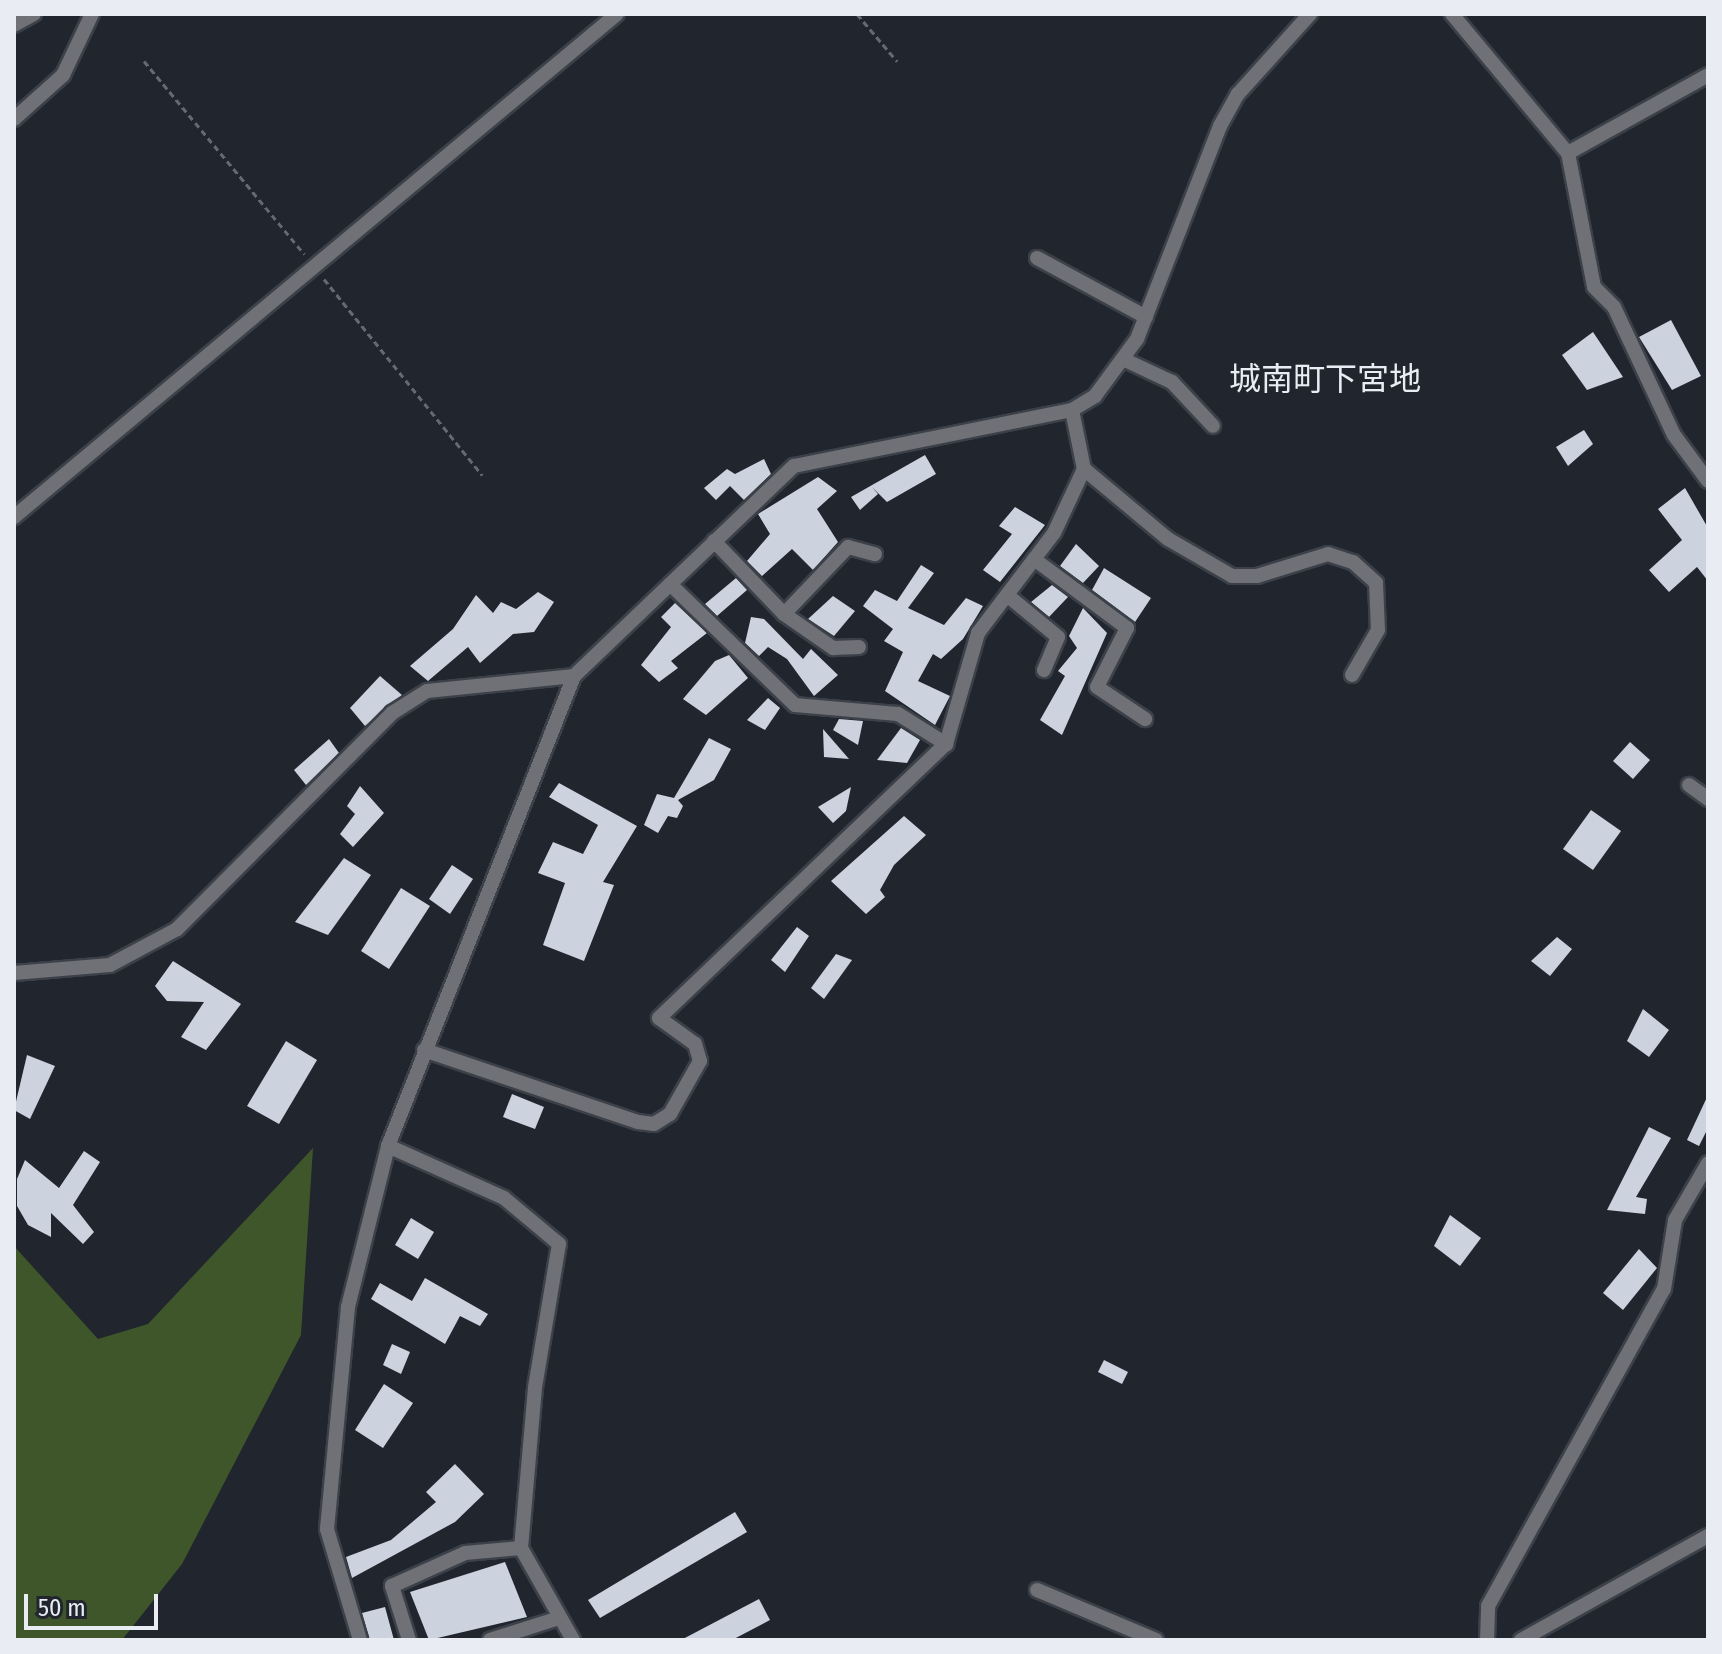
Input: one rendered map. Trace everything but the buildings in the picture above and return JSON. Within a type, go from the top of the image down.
[{"type":"street","points":[[14,25],[34,14]]},
{"type":"street","points":[[14,119],[63,75],[92,14]]},
{"type":"street","points":[[14,517],[617,14]]},
{"type":"street","points":[[360,1640],[327,1529],[348,1307],[388,1146],[574,676],[794,466],[1072,410],[1125,360],[1146,317],[1220,126],[1310,14]]},
{"type":"street","points":[[1452,14],[1568,153],[1594,287],[1614,307],[1674,435],[1708,481]]},
{"type":"street","points":[[1568,153],[1708,75]]},
{"type":"street","points":[[1037,258],[1146,317]]},
{"type":"street","points":[[1125,360],[1172,382],[1213,426]]},
{"type":"street","points":[[1072,410],[1084,469],[1168,539],[1232,576],[1257,576],[1328,554],[1353,562],[1376,583],[1383,608],[1352,675]]},
{"type":"street","points":[[424,1050],[654,1124],[670,1114],[700,1061],[695,1044],[659,1018],[946,744],[978,633],[1034,559],[1084,469]]},
{"type":"street","points":[[714,541],[784,614],[833,648],[859,647]]},
{"type":"street","points":[[784,614],[848,547],[875,554]]},
{"type":"street","points":[[1034,559],[1127,628],[1097,687],[1145,719]]},
{"type":"street","points":[[670,584],[795,705],[898,714],[946,744]]},
{"type":"street","points":[[1007,595],[1058,637],[1044,670]]},
{"type":"street","points":[[14,973],[110,965],[177,929],[392,713],[427,691],[574,676]]},
{"type":"street","points":[[1689,785],[1708,799]]},
{"type":"street","points":[[388,1146],[504,1198],[559,1244],[535,1388],[521,1548],[573,1640]]},
{"type":"street","points":[[1487,1640],[1488,1606],[1664,1289],[1675,1220],[1708,1163]]},
{"type":"street","points":[[1521,1640],[1708,1536]]},
{"type":"street","points":[[409,1640],[392,1586],[465,1553],[521,1548]]},
{"type":"street","points":[[1037,1590],[1156,1640]]},
{"type":"street","points":[[490,1640],[559,1618]]},
{"type":"path","points":[[857,14],[897,61]]},
{"type":"path","points":[[144,61],[482,475]]},
{"type":"green space","points":[[313,1148],[301,1335],[182,1564],[122,1640],[14,1640],[14,1246],[98,1339],[148,1324]]},
{"type":"district","name":"城南町下宮地","points":[[1325,379]]}]
